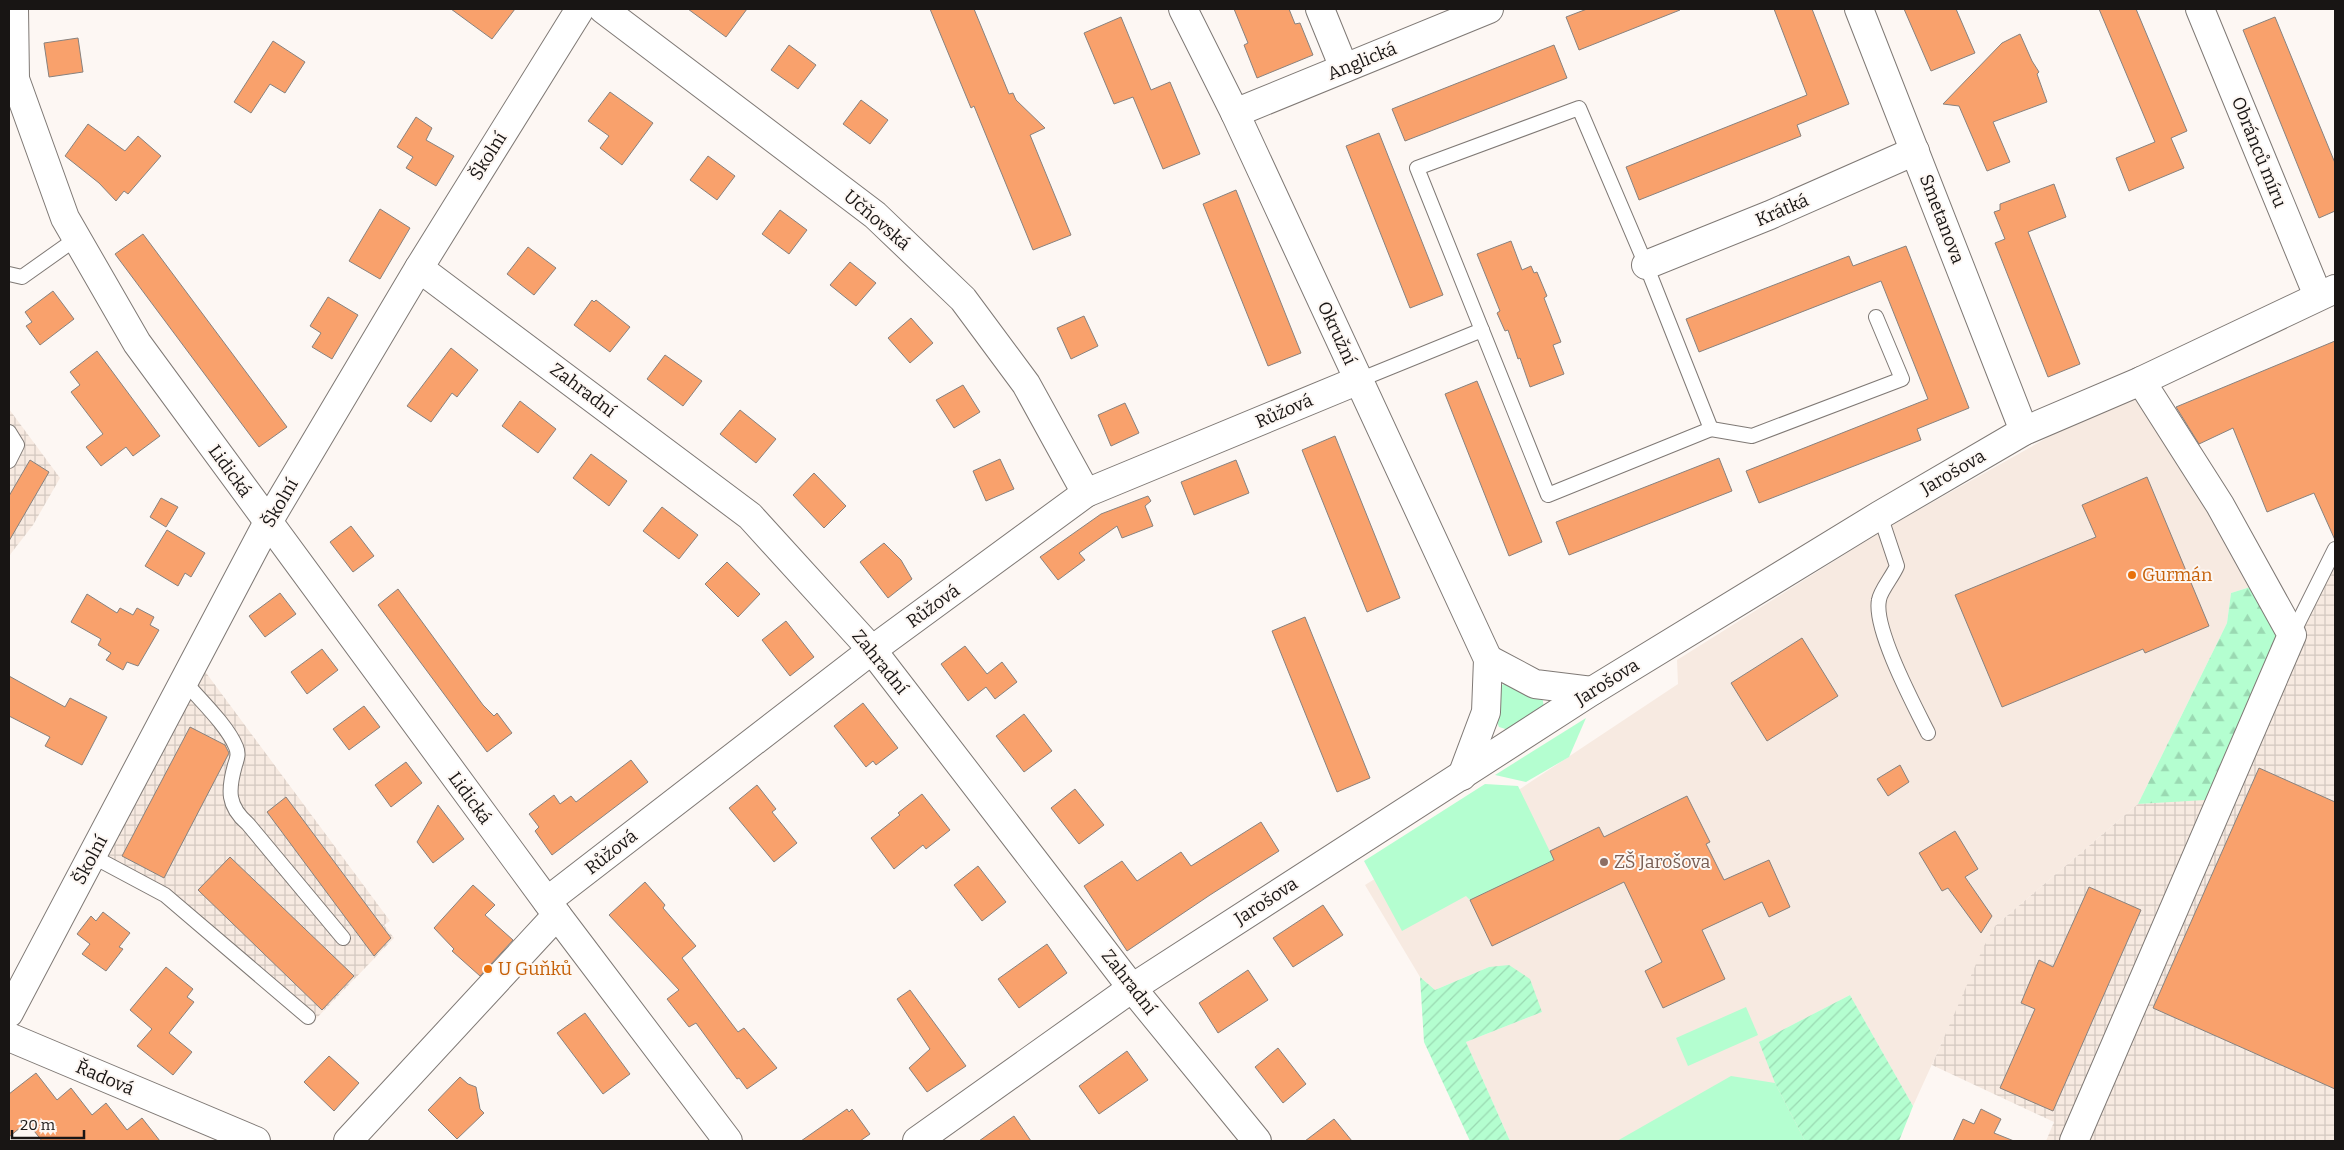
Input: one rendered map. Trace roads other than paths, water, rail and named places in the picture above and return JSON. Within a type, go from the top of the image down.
[{"type":"street","name":"Lidická","points":[[14,9],[15,79],[64,218],[137,343],[552,908],[728,1141]]},
{"type":"street","name":"Školní","points":[[9,1013],[268,522],[419,268],[580,9]]},
{"type":"street","name":"Učňovská","points":[[603,9],[875,215],[963,299],[1026,384],[1086,493]]},
{"type":"street","name":"Okružní","points":[[1182,9],[1234,113],[1488,659],[1486,712],[1462,776]]},
{"type":"street","points":[[1320,9],[1344,68]]},
{"type":"street","name":"Anglická","points":[[1234,113],[1489,9]]},
{"type":"street","name":"Smetanova","points":[[1859,9],[2024,431]]},
{"type":"street","name":"Obránců míru","points":[[2200,9],[2327,292]]},
{"type":"street","name":"Krátká","points":[[1646,265],[1770,215],[1915,150]]},
{"type":"street","name":"Zahradní","points":[[419,268],[750,516],[872,650],[1132,988],[1258,1141]]},
{"type":"street","name":"Jarošova","points":[[917,1141],[1132,988],[1592,691],[1880,515],[2024,431],[2141,381],[2327,292]]},
{"type":"street","name":"Růžová","points":[[552,908],[872,650],[1086,493],[1359,380]]},
{"type":"street","points":[[2074,1141],[2292,635],[2220,505],[2141,381]]},
{"type":"street","points":[[1488,659],[1535,684],[1592,691]]},
{"type":"street","points":[[348,1141],[552,908]]},
{"type":"street","name":"Řadová","points":[[9,1037],[256,1141]]},
{"type":"lane","points":[[1711,429],[1646,265],[1579,108],[1417,168],[1548,495],[1711,429],[1752,436],[1902,379],[1876,316]]},
{"type":"lane","points":[[9,287],[16,276],[77,238]]},
{"type":"lane","points":[[1359,380],[1482,330]]},
{"type":"lane","points":[[9,432],[17,446],[9,461]]},
{"type":"lane","points":[[1880,515],[1897,566],[1879,597],[1877,612],[1906,689],[1928,733]]},
{"type":"lane","points":[[2292,635],[2335,549]]},
{"type":"lane","points":[[184,681],[229,734],[236,746],[238,754],[231,780],[231,804],[239,816],[248,824],[343,938]]},
{"type":"lane","points":[[92,856],[165,895],[308,1017]]},
{"type":"place","name":"Gurmán","points":[[2132,575]]},
{"type":"place","name":"ZŠ Jarošova","points":[[1604,862]]},
{"type":"place","name":"U Guňků","points":[[488,969]]}]
